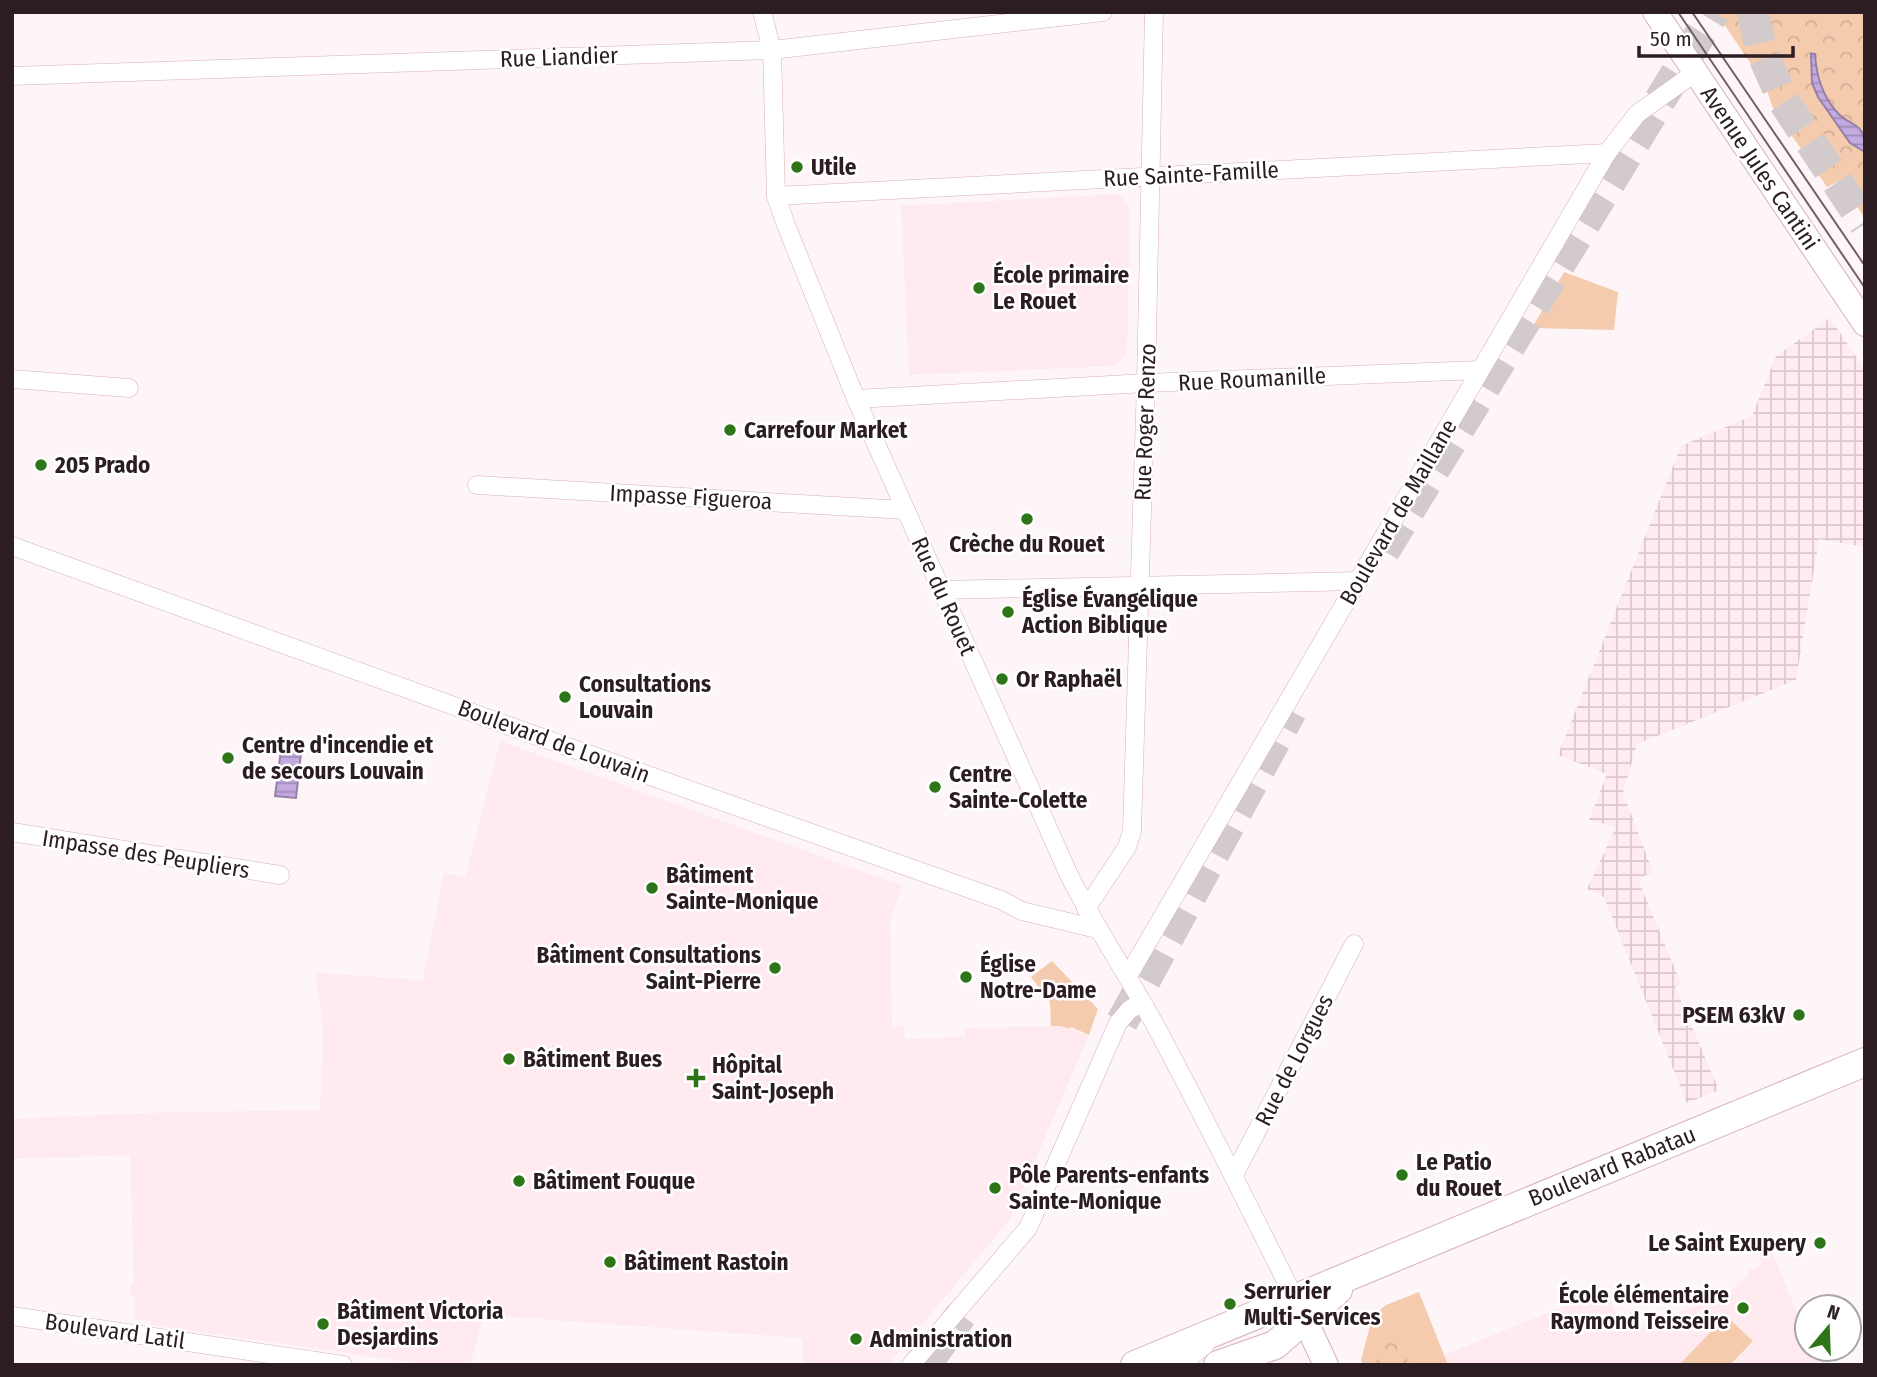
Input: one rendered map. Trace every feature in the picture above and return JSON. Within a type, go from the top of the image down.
[{"type":"main road","name":"Avenue Jules Cantini","points":[[1654,12],[1865,324]]},
{"type":"main road","name":"Boulevard Rabatau","points":[[1218,1365],[1275,1345],[1300,1309],[1359,1272],[1865,1062]]},
{"type":"main road","name":"Boulevard Rabatau","points":[[1135,1365],[1252,1316],[1300,1309]]},
{"type":"main road","points":[[1300,1309],[1326,1365]]},
{"type":"street","name":"Rue du Rouet","points":[[762,12],[772,50],[776,196],[856,399],[1069,875],[1097,929],[1142,1002],[1234,1175],[1300,1309]]},
{"type":"street","name":"Rue Liandier","points":[[12,76],[772,50],[1103,12]]},
{"type":"street","name":"Rue Roger Renzo","points":[[1086,909],[1127,847],[1132,831],[1154,12]]},
{"type":"street","name":"Boulevard de Maillane","points":[[1128,976],[1607,153],[1637,114],[1696,72]]},
{"type":"street","name":"Rue Sainte-Famille","points":[[776,196],[1607,153]]},
{"type":"street","name":"Rue Roumanille","points":[[856,399],[1146,383],[1480,370]]},
{"type":"street","points":[[12,379],[129,388]]},
{"type":"street","name":"Impasse Figueroa","points":[[477,485],[905,510]]},
{"type":"street","name":"Boulevard de Louvain","points":[[12,546],[1001,900],[1022,911],[1097,929]]},
{"type":"street","points":[[942,590],[1359,581]]},
{"type":"street","name":"Impasse des Peupliers","points":[[12,832],[280,875]]},
{"type":"street","name":"Rue de Lorgues","points":[[1234,1175],[1354,944]]},
{"type":"street","points":[[911,1364],[1028,1227],[1118,1023],[1129,1010],[1142,1002]]},
{"type":"street","name":"Boulevard Latil","points":[[12,1316],[343,1365]]},
{"type":"street","name":"Boulevard Rabatau","points":[[1180,1365],[1202,1347],[1252,1316]]},
{"type":"shaded area","points":[[1811,54],[1815,54],[1823,91],[1835,110],[1860,129],[1865,152],[1850,143],[1818,97],[1812,83]]},
{"type":"shaded area","name":"École primaire Le Rouet","points":[[1118,194],[1130,207],[1127,353],[1114,366],[909,375],[901,206]]},
{"type":"shaded area","points":[[1830,318],[1865,370],[1865,547],[1819,539],[1796,680],[1637,744],[1623,793],[1653,872],[1638,879],[1681,984],[1675,987],[1719,1090],[1687,1103],[1604,897],[1587,889],[1616,827],[1589,820],[1607,774],[1558,755],[1681,446],[1752,416],[1776,356]]},
{"type":"shaded area","name":"Hôpital Saint-Joseph","points":[[500,741],[903,886],[890,920],[892,1026],[904,1026],[905,1039],[965,1037],[965,1028],[1061,1026],[1089,1035],[1010,1219],[888,1365],[802,1365],[803,1338],[484,1315],[470,1365],[430,1365],[150,1325],[151,1321],[135,1319],[135,1297],[130,1296],[130,1285],[134,1284],[130,1155],[12,1159],[12,1119],[143,1113],[320,1110],[322,1018],[315,977],[317,973],[423,980],[444,873],[465,878]]},
{"type":"shaded area","points":[[281,750],[301,753],[296,798],[275,796]]},
{"type":"shaded area","name":"École élémentaire Raymond Teisseire","points":[[1772,1251],[1793,1303],[1793,1363],[1818,1365],[1448,1365],[1444,1355],[1606,1289],[1620,1324],[1634,1330],[1730,1292],[1749,1275],[1748,1271],[1762,1265],[1759,1256]]},
{"type":"green space","points":[[1716,12],[1865,12],[1865,218],[1839,181],[1827,187],[1773,108],[1765,85]]},
{"type":"green space","points":[[1564,272],[1618,292],[1614,330],[1532,328]]},
{"type":"green space","points":[[1052,961],[1098,1009],[1089,1035],[1071,1027],[1051,1026],[1050,1002],[1031,977]]},
{"type":"green space","points":[[1419,1292],[1448,1365],[1363,1365],[1361,1360],[1373,1315],[1386,1305]]},
{"type":"green space","points":[[1726,1316],[1753,1341],[1730,1365],[1679,1365]]},
{"type":"green space","points":[[1397,1332],[1410,1365],[1378,1365],[1375,1357],[1380,1339]]},
{"type":"tunnel","points":[[1384,551],[1714,12]]},
{"type":"tunnel","points":[[1753,12],[1761,50],[1783,100],[1865,224]]},
{"type":"tunnel","points":[[1122,1022],[1291,711]]},
{"type":"tunnel","points":[[925,1365],[961,1315]]},
{"type":"tram line","points":[[1678,12],[1865,288]]},
{"type":"tram line","points":[[1692,12],[1865,266]]},
{"type":"place","name":"Utile","points":[[797,167]]},
{"type":"place","name":"École primaire Le Rouet","points":[[979,288]]},
{"type":"place","name":"Carrefour Market","points":[[730,430]]},
{"type":"place","name":"205 Prado","points":[[41,465]]},
{"type":"place","name":"Crèche du Rouet","points":[[1027,519]]},
{"type":"place","name":"Église Évangélique Action Biblique","points":[[1008,612]]},
{"type":"place","name":"Or Raphaël","points":[[1002,679]]},
{"type":"place","name":"Consultations Louvain","points":[[565,697]]},
{"type":"place","name":"Centre d'incendie et de secours Louvain","points":[[228,758]]},
{"type":"place","name":"Centre Sainte-Colette","points":[[935,787]]},
{"type":"place","name":"Bâtiment Sainte-Monique","points":[[652,888]]},
{"type":"place","name":"Bâtiment Consultations Saint-Pierre","points":[[775,968]]},
{"type":"place","name":"Église Notre-Dame","points":[[966,977]]},
{"type":"place","name":"PSEM 63kV","points":[[1799,1015]]},
{"type":"place","name":"Bâtiment Bues","points":[[509,1059]]},
{"type":"place","name":"Hôpital Saint-Joseph","points":[[696,1078]]},
{"type":"place","name":"Le Patio du Rouet","points":[[1402,1175]]},
{"type":"place","name":"Bâtiment Fouque","points":[[519,1181]]},
{"type":"place","name":"Pôle Parents-enfants Sainte-Monique","points":[[995,1188]]},
{"type":"place","name":"Le Saint Exupery","points":[[1820,1243]]},
{"type":"place","name":"Bâtiment Rastoin","points":[[610,1262]]},
{"type":"place","name":"Serrurier Multi-Services","points":[[1230,1304]]},
{"type":"place","name":"École élémentaire Raymond Teisseire","points":[[1743,1308]]},
{"type":"place","name":"Bâtiment Victoria Desjardins","points":[[323,1324]]},
{"type":"place","name":"Administration","points":[[856,1339]]}]
